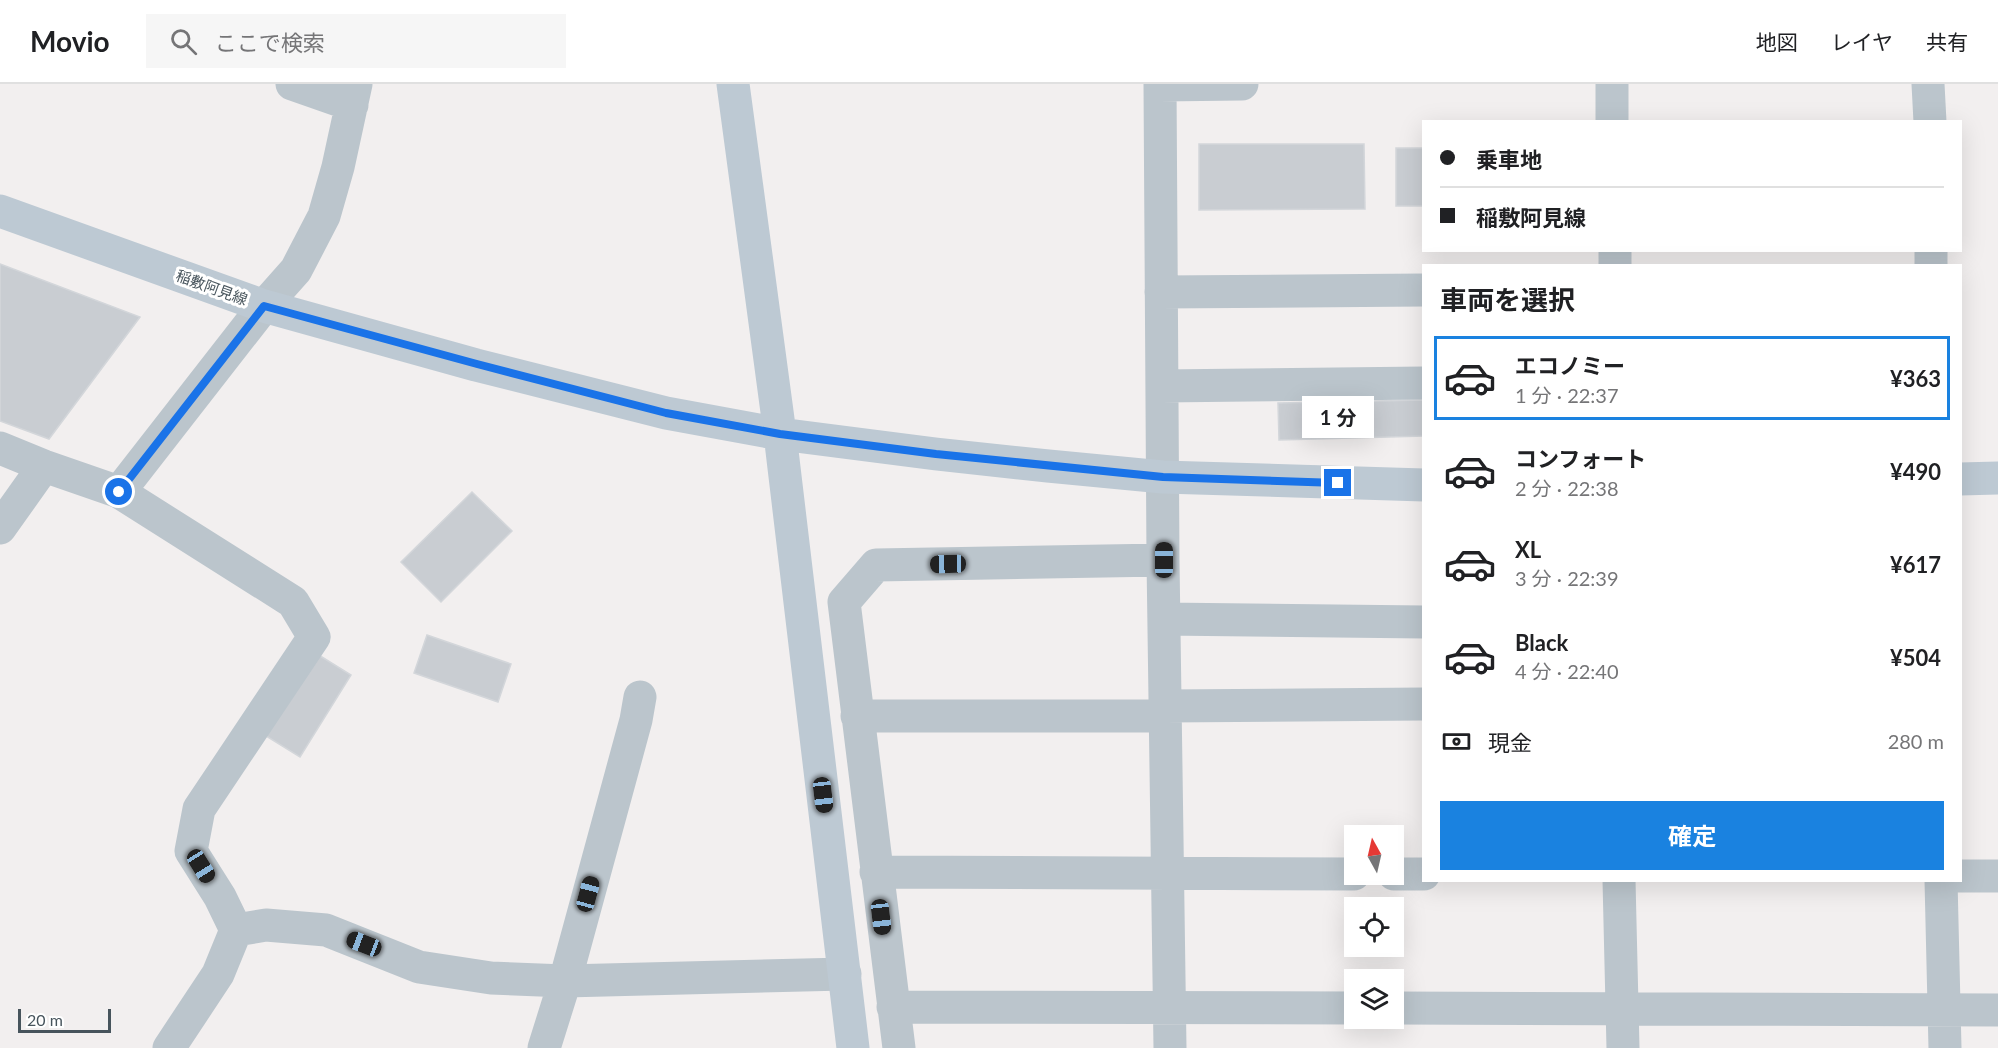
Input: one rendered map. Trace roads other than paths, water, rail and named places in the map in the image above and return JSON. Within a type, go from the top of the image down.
[{"type":"main road","points":[[733,84],[780,434],[853,1048]]},
{"type":"main road","name":"稲敷阿見線","points":[[0,212],[264,306],[465,362],[666,413],[780,434],[936,454],[1163,477],[1422,485]]},
{"type":"main road","points":[[1962,479],[1998,478]]},
{"type":"street","points":[[119,492],[264,306],[296,270],[324,216],[354,95],[292,84]]},
{"type":"street","points":[[1170,1048],[1160,84],[1242,84]]},
{"type":"street","points":[[1611,84],[1612,120]]},
{"type":"street","points":[[1928,84],[1930,120]]},
{"type":"street","points":[[1161,292],[1422,290]]},
{"type":"street","points":[[1162,386],[1422,383]]},
{"type":"street","points":[[0,448],[119,492],[294,602],[315,637],[199,809],[191,851],[220,897],[236,930],[218,974],[169,1048]]},
{"type":"street","points":[[0,528],[44,466]]},
{"type":"street","points":[[899,1048],[844,602],[876,566],[1164,560]]},
{"type":"street","points":[[1164,619],[1422,622]]},
{"type":"street","points":[[544,1048],[565,981],[636,720],[639,697]]},
{"type":"street","points":[[857,717],[1422,704]]},
{"type":"street","points":[[876,872],[1344,874]]},
{"type":"street","points":[[1404,874],[1422,874]]},
{"type":"street","points":[[1962,876],[1998,876]]},
{"type":"street","points":[[1619,882],[1623,1048]]},
{"type":"street","points":[[1941,882],[1945,1048]]},
{"type":"street","points":[[236,930],[266,925],[326,930],[419,967],[491,978],[565,981],[845,974]]},
{"type":"street","points":[[893,1007],[1344,1008]]},
{"type":"street","points":[[1404,1008],[1998,1010]]}]
